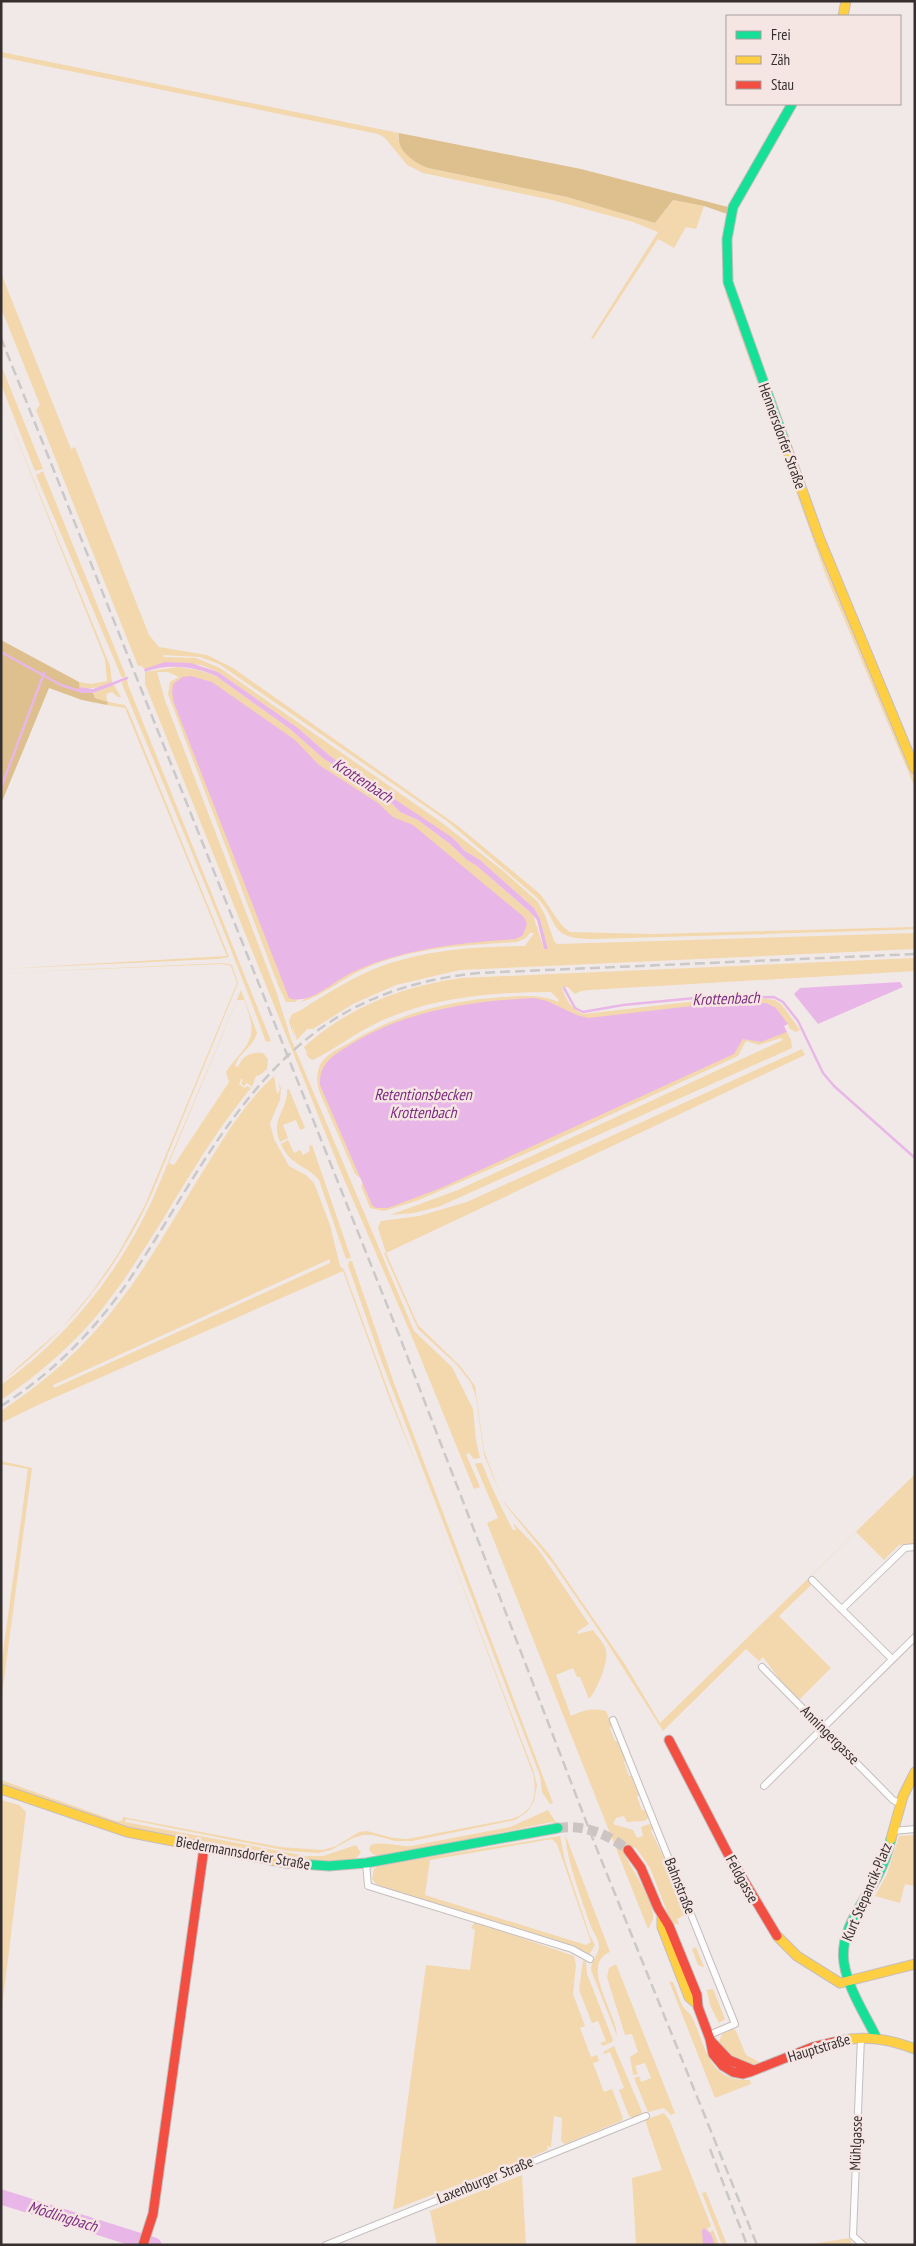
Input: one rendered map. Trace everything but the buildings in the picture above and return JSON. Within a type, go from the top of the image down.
[{"type":"street","points":[[843,15],[846,1]]},
{"type":"street","name":"Hennersdorfer Straße","points":[[791,105],[733,207],[728,239],[728,282],[819,538],[915,768]]},
{"type":"street","points":[[842,1609],[905,1548],[915,1547]]},
{"type":"street","points":[[812,1580],[892,1659]]},
{"type":"street","points":[[764,1786],[915,1637]]},
{"type":"street","name":"Anningergasse","points":[[762,1667],[893,1800],[899,1802]]},
{"type":"street","name":"Bahnstraße","points":[[613,1720],[736,2024],[710,2038]]},
{"type":"street","name":"Feldgasse","points":[[669,1740],[728,1854],[774,1933],[788,1949],[815,1969],[840,1983],[850,1980]]},
{"type":"street","points":[[915,1772],[904,1789],[899,1802],[893,1831],[915,1830]]},
{"type":"street","name":"Biedermannsdorfer Straße","points":[[1,1789],[113,1828],[204,1848],[296,1865],[328,1866],[366,1863],[558,1828]]},
{"type":"street","name":"Kurt Stepancik-Platz","points":[[876,2037],[844,1964],[844,1947],[851,1923],[882,1866],[893,1831]]},
{"type":"street","points":[[143,2245],[151,2222],[182,2015],[204,1848]]},
{"type":"street","points":[[628,1850],[642,1869],[662,1917],[669,1926],[697,1995],[696,2003],[710,2038]]},
{"type":"street","points":[[366,1863],[368,1886],[480,1919],[572,1949],[590,1959]]},
{"type":"street","points":[[850,1980],[915,1964]]},
{"type":"street","name":"Hauptstraße","points":[[710,2038],[729,2060],[753,2070],[834,2041],[861,2036],[897,2042],[915,2049]]},
{"type":"street","name":"Mühlgasse","points":[[861,2036],[853,2236],[863,2245]]},
{"type":"street","name":"Laxenburger Straße","points":[[326,2245],[646,2116]]},
{"type":"shaded area","points":[[1,52],[399,133],[398,139],[428,168],[567,197],[655,223],[673,200],[704,206],[696,229],[686,227],[674,248],[658,239],[593,339],[591,338],[658,232],[633,222],[552,200],[423,173],[407,165],[385,138],[378,134],[1,57]]},
{"type":"shaded area","points":[[399,133],[581,169],[728,207],[727,214],[704,206],[673,200],[655,223],[567,197],[428,168],[417,163],[407,155],[400,145]]},
{"type":"shaded area","points":[[1,273],[71,449],[75,447],[149,635],[159,647],[207,655],[233,668],[458,826],[539,893],[557,919],[570,932],[651,934],[915,927],[915,929],[895,930],[595,939],[568,936],[556,927],[549,913],[534,895],[447,821],[219,664],[200,657],[163,655],[164,657],[196,658],[220,668],[441,822],[502,870],[538,902],[557,944],[915,933],[915,949],[460,970],[396,985],[353,1004],[313,1029],[307,1029],[297,1040],[292,1026],[295,1041],[289,1021],[292,1014],[365,973],[404,959],[444,951],[484,947],[525,946],[534,933],[530,933],[526,938],[517,942],[440,948],[384,961],[366,968],[309,999],[301,1002],[310,994],[307,991],[295,1002],[286,1002],[168,694],[170,682],[179,677],[168,672],[157,672],[165,700],[276,991],[291,1039],[414,1331],[452,1367],[473,1409],[480,1458],[474,1459],[469,1453],[466,1454],[480,1487],[474,1489],[410,1332],[343,1177],[145,684],[145,672],[177,667],[198,670],[216,676],[290,729],[324,759],[382,794],[400,812],[418,820],[477,866],[533,915],[544,949],[548,949],[540,919],[534,908],[480,860],[465,851],[453,838],[408,810],[382,789],[330,756],[298,728],[218,672],[201,665],[171,662],[144,669],[142,666],[138,666],[36,410],[40,405],[1,308]]},
{"type":"shaded area","points":[[725,283],[869,667],[915,775],[915,788],[826,576],[726,295]]},
{"type":"shaded area","points":[[1,365],[43,469],[35,471],[1,384]]},
{"type":"shaded area","points":[[1,400],[110,666],[112,682],[92,688],[79,687],[79,682],[91,684],[107,681],[105,659]]},
{"type":"shaded area","points":[[43,471],[126,676],[122,678],[36,475]]},
{"type":"shaded area","points":[[1,640],[79,682],[80,693],[93,693],[95,698],[108,702],[107,705],[82,700],[49,688],[1,804]]},
{"type":"shaded area","points":[[127,679],[271,1041],[266,1042],[214,907],[122,684]]},
{"type":"shaded area","points":[[114,685],[121,697],[112,692],[108,693],[106,696],[108,702],[95,698],[93,693]]},
{"type":"shaded area","points":[[108,702],[125,705],[129,712],[229,957],[1,969],[227,956],[125,708],[107,705]]},
{"type":"shaded area","name":"Retentionsbecken Krottenbach","points":[[915,958],[915,971],[589,990],[575,994],[568,987],[562,987],[569,1003],[583,1014],[697,1001],[757,998],[775,1000],[782,1005],[800,1030],[796,1032],[790,1029],[788,1024],[784,1026],[791,1040],[792,1048],[438,1207],[414,1213],[390,1215],[458,1190],[783,1040],[781,1038],[759,1045],[746,1041],[738,1056],[536,1149],[419,1200],[384,1211],[370,1208],[361,1186],[364,1181],[355,1174],[320,1093],[317,1074],[321,1063],[334,1052],[367,1033],[385,1024],[424,1010],[464,1001],[505,997],[532,996],[552,999],[558,1002],[559,1000],[551,992],[508,993],[444,1001],[403,1012],[383,1020],[313,1060],[305,1053],[308,1054],[304,1047],[339,1020],[377,1000],[418,987],[461,978]]},
{"type":"shaded area","points":[[224,963],[232,965],[238,983],[152,1193],[123,1248],[107,1273],[89,1297],[62,1327],[92,1292],[118,1254],[145,1205],[237,983],[231,966],[223,964],[1,973]]},
{"type":"shaded area","points":[[241,990],[257,1033],[252,1043],[239,1057],[235,1066],[238,1067],[248,1055],[263,1053],[268,1059],[267,1069],[256,1076],[252,1087],[247,1083],[244,1086],[241,1083],[243,1080],[238,1078],[241,1080],[239,1084],[245,1088],[247,1086],[251,1088],[209,1145],[115,1293],[93,1320],[50,1363],[1,1400],[1,1385],[48,1346],[70,1324],[108,1277],[125,1251],[154,1196]],"holes":[[[237,1000],[244,1000],[251,1024],[250,1039],[226,1072],[229,1082],[174,1165],[169,1163]]]},
{"type":"shaded area","points":[[802,1049],[805,1055],[386,1253],[378,1228],[381,1221],[419,1216],[467,1202]]},
{"type":"shaded area","points":[[274,1076],[277,1094],[280,1090],[278,1081],[281,1088],[280,1100],[270,1123],[274,1139],[289,1166],[306,1175],[314,1183],[330,1225],[340,1266],[344,1270],[418,1469],[390,1400],[343,1271],[40,1404],[1,1423],[1,1411],[50,1375],[94,1333],[120,1301],[149,1260],[239,1115]],"holes":[[[330,1259],[330,1263],[54,1388],[53,1385]]]},
{"type":"shaded area","points":[[289,1089],[305,1128],[300,1130],[296,1120],[283,1125],[288,1138],[280,1142],[277,1134],[278,1121],[285,1104],[287,1090]]},
{"type":"shaded area","points":[[288,1140],[294,1153],[300,1150],[303,1155],[310,1151],[309,1146],[312,1145],[351,1258],[346,1259],[319,1180],[289,1157],[281,1144]]},
{"type":"shaded area","points":[[384,1253],[386,1253],[418,1325],[460,1366],[475,1386],[484,1451],[501,1496],[484,1455],[476,1397],[471,1383],[457,1365],[418,1329]]},
{"type":"shaded area","points":[[349,1261],[352,1261],[394,1383],[553,1803],[550,1804],[542,1792],[540,1776],[381,1360],[348,1265]]},
{"type":"shaded area","points":[[59,1330],[25,1363],[1,1382]]},
{"type":"shaded area","points":[[1,1461],[32,1468],[1,1702],[1,1667],[28,1469],[1,1464]]},
{"type":"shaded area","points":[[482,1463],[496,1497],[513,1530],[516,1530],[513,1523],[538,1549],[589,1624],[577,1632],[578,1634],[593,1630],[605,1647],[606,1661],[604,1668],[599,1683],[589,1699],[580,1677],[577,1677],[573,1668],[556,1675],[571,1716],[588,1710],[606,1711],[615,1741],[618,1742],[626,1760],[624,1762],[629,1776],[632,1776],[639,1795],[637,1797],[642,1810],[646,1810],[649,1818],[644,1821],[627,1822],[624,1816],[616,1818],[613,1824],[633,1830],[637,1838],[643,1836],[641,1827],[651,1825],[653,1829],[651,1831],[667,1864],[665,1866],[670,1879],[673,1879],[672,1883],[677,1896],[680,1897],[688,1913],[677,1919],[679,1925],[671,1922],[650,1868],[636,1848],[632,1847],[625,1855],[653,1911],[653,1918],[648,1929],[487,1523],[498,1518],[475,1464]]},
{"type":"shaded area","points":[[915,1474],[915,1544],[899,1545],[884,1560],[856,1532],[808,1579],[812,1584],[779,1616],[831,1668],[799,1700],[785,1687],[763,1657],[759,1661],[746,1649],[663,1731],[604,1638],[554,1565],[503,1501],[549,1554],[626,1666],[660,1723]]},
{"type":"shaded area","points":[[433,1508],[533,1770],[537,1785],[534,1801],[527,1812],[515,1820],[412,1841],[395,1841],[373,1835],[363,1835],[353,1838],[331,1850],[318,1853],[288,1851],[126,1819],[125,1822],[306,1856],[323,1856],[356,1845],[361,1853],[354,1860],[320,1862],[284,1858],[131,1829],[1,1784],[1,1780],[116,1821],[122,1821],[123,1817],[280,1847],[323,1850],[336,1846],[359,1832],[367,1831],[393,1838],[407,1839],[511,1819],[529,1808],[532,1802],[535,1789],[533,1774]]},
{"type":"shaded area","points":[[1,1800],[19,1805],[26,1812],[1,2016]]},
{"type":"shaded area","points":[[548,1810],[557,1824],[552,1822],[382,1857],[373,1854],[369,1850],[373,1844],[411,1846],[510,1827]]},
{"type":"shaded area","points":[[565,1834],[610,1952],[601,1958],[598,1967],[602,1990],[617,2036],[591,1970],[599,1945],[575,1879]]},
{"type":"shaded area","points":[[915,1835],[915,1886],[905,1884],[900,1903],[875,1896],[887,1874],[899,1836]]},
{"type":"shaded area","points":[[560,1836],[565,1861],[590,1936],[595,1945],[589,1955],[575,1946],[388,1889],[376,1884],[372,1879],[374,1869],[380,1865]],"holes":[[[552,1839],[557,1844],[591,1942],[586,1945],[425,1895],[430,1860]]]},
{"type":"shaded area","points":[[475,1922],[574,1956],[576,1965],[573,1994],[585,2026],[580,2028],[591,2057],[597,2055],[599,2061],[593,2063],[604,2092],[612,2089],[623,2118],[621,2121],[565,2144],[561,2141],[562,2118],[554,2116],[551,2147],[547,2146],[548,2150],[393,2210],[426,1965],[470,1970],[475,1930],[471,1928]]},
{"type":"shaded area","points":[[696,1947],[704,1967],[698,1965],[692,1949]]},
{"type":"shaded area","points":[[583,1961],[586,1961],[587,1974],[613,2040],[603,2046],[600,2043],[606,2041],[598,2021],[592,2023],[579,1990]]},
{"type":"shaded area","points":[[616,1964],[675,2113],[671,2115],[664,2108],[648,2112],[634,2078],[639,2076],[641,2082],[651,2078],[645,2063],[635,2066],[638,2074],[633,2075],[630,2057],[638,2052],[632,2034],[625,2035],[607,1977],[609,1968]]},
{"type":"shaded area","points":[[669,1981],[673,1982],[682,2005],[692,2017],[705,2050],[716,2068],[725,2075],[736,2079],[750,2080],[751,2084],[715,2098]]},
{"type":"shaded area","points":[[713,1989],[725,2019],[719,2023],[710,2005],[707,1990]]},
{"type":"shaded area","points":[[733,2029],[736,2031],[746,2055],[761,2063],[748,2064],[742,2062],[732,2056],[719,2042],[722,2034]]},
{"type":"shaded area","points":[[614,2046],[642,2112],[641,2115],[634,2118],[629,2116],[619,2090],[624,2088],[610,2052],[604,2054],[603,2052]]},
{"type":"shaded area","points":[[664,2113],[670,2121],[711,2226],[707,2229],[710,2232],[713,2230],[719,2245],[626,2245],[636,2244],[632,2178],[662,2170],[645,2120]]},
{"type":"shaded area","points":[[522,2175],[526,2245],[437,2245],[430,2211]]},
{"type":"shaded area","points":[[706,2192],[727,2245],[722,2245],[702,2193]]},
{"type":"shaded area","points":[[1,2199],[136,2241],[133,2245],[1,2204]]},
{"type":"shaded area","points":[[849,2238],[853,2245],[806,2245]]},
{"type":"water","points":[[165,662],[191,663],[218,672],[298,728],[330,756],[453,838],[465,851],[480,860],[534,908],[540,919],[548,949],[544,949],[537,920],[530,912],[477,866],[418,820],[400,812],[382,794],[324,759],[290,729],[216,676],[199,670],[181,667],[162,667],[145,672],[144,669]]},
{"type":"water","points":[[191,676],[212,682],[295,740],[319,765],[378,803],[393,817],[413,825],[524,917],[527,924],[523,935],[516,939],[473,942],[411,952],[351,973],[313,996],[297,1000],[289,998],[174,703],[173,684],[183,677]]},
{"type":"water","points":[[112,682],[114,685],[93,693],[80,693],[79,687],[93,689]]},
{"type":"water","points":[[900,982],[903,987],[818,1024],[794,994],[800,988]]},
{"type":"water","name":"Retentionsbecken Krottenbach","points":[[534,998],[547,1001],[588,1018],[709,1004],[766,1003],[776,1008],[788,1024],[784,1026],[787,1032],[761,1042],[743,1039],[734,1054],[441,1188],[388,1208],[376,1208],[372,1205],[320,1085],[320,1077],[325,1065],[340,1051],[353,1043],[396,1022],[440,1009],[510,999]]},
{"type":"water","points":[[704,2228],[711,2234],[715,2245],[703,2245],[702,2230]]},
{"type":"waterway","name":"Krottenbach","points":[[1,652],[61,685],[80,691]]},
{"type":"waterway","points":[[1,788],[44,673]]},
{"type":"waterway","name":"Krottenbach","points":[[112,684],[127,678]]},
{"type":"waterway","name":"Krottenbach","points":[[564,988],[575,1008],[583,1012],[623,1005],[695,998],[774,997],[783,1002],[798,1021],[823,1073],[834,1086],[915,1158]]},
{"type":"waterway","name":"Mödlingbach","points":[[1,2197],[154,2245]]},
{"type":"tunnel","points":[[558,1828],[586,1829],[604,1835],[628,1850]]},
{"type":"railway","points":[[1,338],[399,1335],[594,1842],[757,2245]]},
{"type":"railway","points":[[1,1406],[36,1382],[68,1354],[110,1306],[123,1289],[210,1152],[233,1118],[258,1087],[286,1057],[317,1031],[354,1008],[393,991],[414,985],[478,973],[915,954]]},
{"type":"railway","points":[[710,2149],[747,2245]]},
{"type":"traffic: fast","points":[[787,448],[728,282],[727,239],[733,207],[791,105]]},
{"type":"traffic: fast","points":[[286,1863],[329,1866],[366,1863],[558,1828]]},
{"type":"traffic: fast","points":[[876,2037],[849,1982],[843,1951],[849,1928],[880,1871],[891,1839]]},
{"type":"traffic: slow","points":[[843,15],[846,1]]},
{"type":"traffic: slow","points":[[787,448],[819,537],[915,769]]},
{"type":"traffic: slow","points":[[891,1839],[903,1796],[915,1772]]},
{"type":"traffic: slow","points":[[1,1789],[127,1832],[286,1863]]},
{"type":"traffic: slow","points":[[662,1917],[662,1927],[689,1997],[696,2003]]},
{"type":"traffic: slow","points":[[777,1936],[797,1956],[840,1983],[915,1964]]},
{"type":"traffic: slow","points":[[838,2041],[858,2038],[877,2039],[915,2049]]},
{"type":"traffic: jam","points":[[669,1740],[728,1854],[777,1936]]},
{"type":"traffic: jam","points":[[143,2245],[153,2214],[204,1848]]},
{"type":"traffic: jam","points":[[628,1850],[641,1868],[658,1908],[669,1926],[697,1995],[698,2007],[710,2039],[713,2054],[723,2066],[733,2072],[743,2074],[813,2047],[838,2041]]},
{"type":"traffic: jam","points":[[711,2041],[729,2060],[753,2070]]}]
